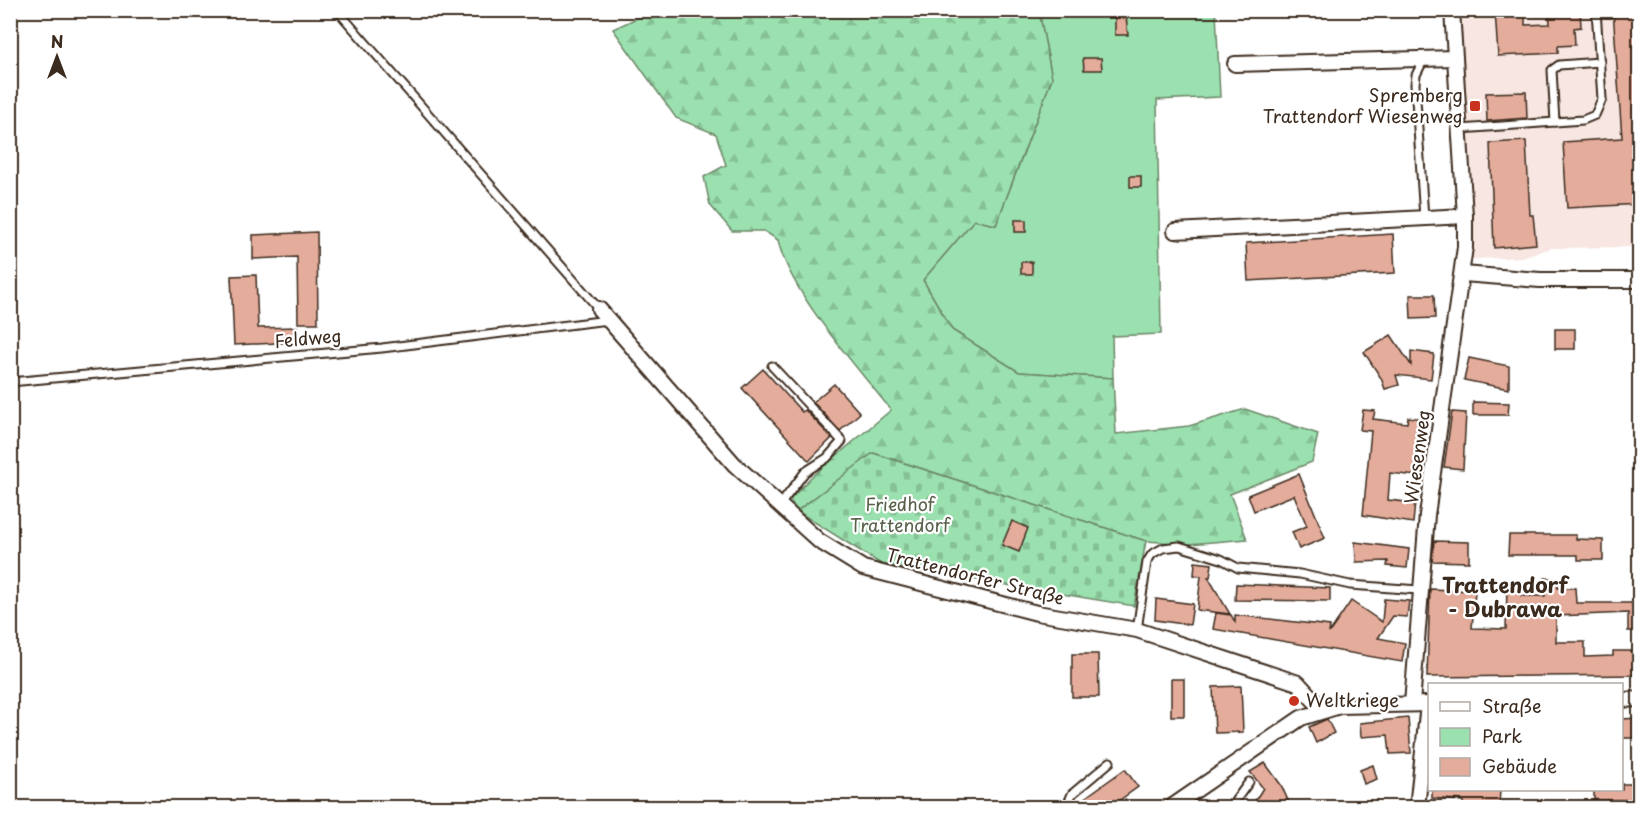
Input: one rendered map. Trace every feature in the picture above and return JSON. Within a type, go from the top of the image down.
[{"type":"street","name":"Wiesenweg","points":[[1412,704],[1419,590],[1427,515],[1463,274],[1465,216],[1452,10]]},
{"type":"street","points":[[1234,64],[1455,58]]},
{"type":"street","points":[[1175,231],[1465,216]]},
{"type":"street","points":[[1463,274],[1540,280],[1640,280]]},
{"type":"street","name":"Trattendorfer Straße","points":[[603,314],[734,464],[778,507],[819,541],[863,568],[1037,613],[1137,630],[1298,683],[1322,710]]},
{"type":"street","points":[[1623,700],[1640,699]]},
{"type":"street","points":[[1170,807],[1300,718],[1340,706],[1428,704]]},
{"type":"street","points":[[1417,807],[1428,713]]},
{"type":"lane","points":[[337,10],[603,314]]},
{"type":"lane","points":[[1460,129],[1589,118],[1599,111],[1602,99],[1596,10]]},
{"type":"lane","points":[[1424,59],[1416,75],[1415,84],[1424,218]]},
{"type":"lane","points":[[1555,122],[1552,70],[1558,65],[1600,62]]},
{"type":"lane","name":"Feldweg","points":[[10,382],[382,348],[603,314]]},
{"type":"lane","points":[[772,366],[842,441],[827,458],[805,472],[778,507]]},
{"type":"lane","points":[[1137,630],[1147,562],[1152,554],[1163,548],[1179,546],[1238,568],[1300,574],[1350,585],[1419,590]]},
{"type":"lane","points":[[1066,807],[1072,794],[1110,762]]},
{"type":"lane","points":[[1230,807],[1249,782]]},
{"type":"shaded area","points":[[1459,11],[1639,11],[1639,247],[1551,248],[1525,257],[1472,259]]},
{"type":"green space","points":[[652,11],[1039,11],[1052,78],[996,225],[974,220],[923,280],[952,330],[1019,372],[1113,378],[1116,434],[1189,426],[1245,409],[1318,434],[1312,462],[1230,494],[1247,539],[1189,544],[1146,541],[874,453],[797,511],[790,500],[810,478],[891,410],[843,351],[810,305],[785,260],[778,240],[764,231],[732,231],[710,205],[704,177],[726,165],[716,134],[676,118],[613,29]]},
{"type":"green space","points":[[1039,11],[1216,11],[1220,97],[1157,100],[1161,334],[1112,336],[1113,378],[1019,372],[952,330],[923,280],[974,220],[996,225],[1052,78]]},
{"type":"green space","name":"Friedhof Trattendorf","points":[[873,453],[1146,541],[1134,606],[881,564],[797,511]]},
{"type":"building","points":[[1495,10],[1525,10],[1525,25],[1550,24],[1549,10],[1580,10],[1581,27],[1574,28],[1575,45],[1558,46],[1558,53],[1498,56]]},
{"type":"building","points":[[1613,10],[1640,10],[1640,204],[1567,208],[1563,142],[1622,138]]},
{"type":"building","points":[[1115,16],[1126,16],[1128,35],[1115,35]]},
{"type":"building","points":[[1083,58],[1101,58],[1102,70],[1084,70]]},
{"type":"building","points":[[1526,92],[1527,118],[1487,121],[1486,93]]},
{"type":"building","points":[[1526,141],[1530,215],[1533,215],[1536,244],[1494,248],[1490,143]]},
{"type":"building","points":[[1130,176],[1141,176],[1141,187],[1130,187]]},
{"type":"building","points":[[1015,220],[1026,220],[1026,232],[1015,232]]},
{"type":"building","points":[[317,232],[318,323],[298,323],[297,257],[253,259],[253,235]]},
{"type":"building","points":[[1393,234],[1395,273],[1248,281],[1246,243]]},
{"type":"building","points":[[1021,262],[1032,262],[1032,274],[1021,274]]},
{"type":"building","points":[[256,275],[258,328],[297,327],[297,342],[234,345],[231,276]]},
{"type":"building","points":[[1410,295],[1434,295],[1435,318],[1411,319]]},
{"type":"building","points":[[1555,329],[1575,329],[1575,349],[1555,349]]},
{"type":"building","points":[[1391,335],[1411,365],[1411,351],[1434,354],[1431,379],[1396,375],[1399,385],[1385,389],[1381,378],[1364,352]]},
{"type":"building","points":[[1469,358],[1509,366],[1509,389],[1464,380]]},
{"type":"building","points":[[763,369],[802,412],[805,410],[832,438],[809,461],[742,388]]},
{"type":"building","points":[[834,384],[860,413],[840,431],[813,402]]},
{"type":"building","points":[[1473,402],[1509,403],[1508,415],[1473,415]]},
{"type":"building","points":[[1363,410],[1375,411],[1373,419],[1407,423],[1408,417],[1424,419],[1417,476],[1390,473],[1388,500],[1415,503],[1413,523],[1363,515],[1371,431],[1360,430]]},
{"type":"building","points":[[1452,412],[1466,413],[1463,469],[1444,467]]},
{"type":"building","points":[[1299,474],[1325,538],[1299,549],[1292,532],[1307,526],[1294,495],[1254,511],[1248,495]]},
{"type":"building","points":[[1012,521],[1028,528],[1019,552],[1002,545]]},
{"type":"building","points":[[1509,535],[1576,535],[1576,539],[1603,540],[1603,560],[1578,560],[1578,555],[1508,555]]},
{"type":"building","points":[[1434,541],[1469,542],[1469,562],[1432,561]]},
{"type":"building","points":[[1355,542],[1409,549],[1407,568],[1387,566],[1388,561],[1356,562]]},
{"type":"building","points":[[1195,562],[1212,564],[1210,577],[1208,577],[1230,614],[1197,610],[1201,576],[1194,575]]},
{"type":"building","points":[[1545,578],[1558,579],[1558,588],[1575,588],[1576,603],[1640,603],[1640,631],[1628,631],[1628,613],[1556,616],[1556,642],[1585,642],[1585,657],[1613,656],[1613,651],[1637,651],[1640,675],[1427,677],[1430,589],[1475,591],[1472,628],[1506,629],[1507,585],[1521,585],[1521,596],[1545,596]]},
{"type":"building","points":[[1236,584],[1330,588],[1330,601],[1235,600]]},
{"type":"building","points":[[1156,599],[1193,604],[1190,625],[1155,620]]},
{"type":"building","points":[[1384,599],[1409,601],[1407,617],[1393,616],[1378,638],[1405,643],[1402,662],[1213,629],[1216,613],[1231,615],[1235,622],[1235,615],[1330,626],[1329,633],[1351,601],[1382,622]]},
{"type":"building","points":[[1072,654],[1098,654],[1099,697],[1072,697]]},
{"type":"building","points":[[1171,679],[1184,679],[1184,716],[1171,716]]},
{"type":"building","points":[[1241,686],[1243,732],[1215,733],[1213,687]]},
{"type":"building","points":[[1408,718],[1411,753],[1390,754],[1388,735],[1361,737],[1360,723]]},
{"type":"building","points":[[1640,718],[1640,738],[1623,738],[1623,719]]},
{"type":"building","points":[[1327,719],[1334,733],[1316,743],[1309,727]]},
{"type":"building","points":[[1265,763],[1281,785],[1291,807],[1251,807],[1263,788],[1250,772]]},
{"type":"building","points":[[1373,765],[1377,779],[1364,784],[1360,770]]},
{"type":"building","points":[[1125,769],[1138,787],[1110,807],[1072,807]]},
{"type":"building","points":[[1623,784],[1640,784],[1640,800],[1594,800],[1594,791],[1623,791]]},
{"type":"building","points":[[1432,791],[1500,791],[1499,807],[1477,807],[1463,805],[1463,801],[1432,798]]},
{"type":"place","name":"Spremberg Trattendorf Wiesenweg","points":[[1475,106]]},
{"type":"place","name":"Weltkriege","points":[[1294,701]]},
{"type":"district","name":"Trattendorf - Dubrawa","points":[[1505,598]]}]
